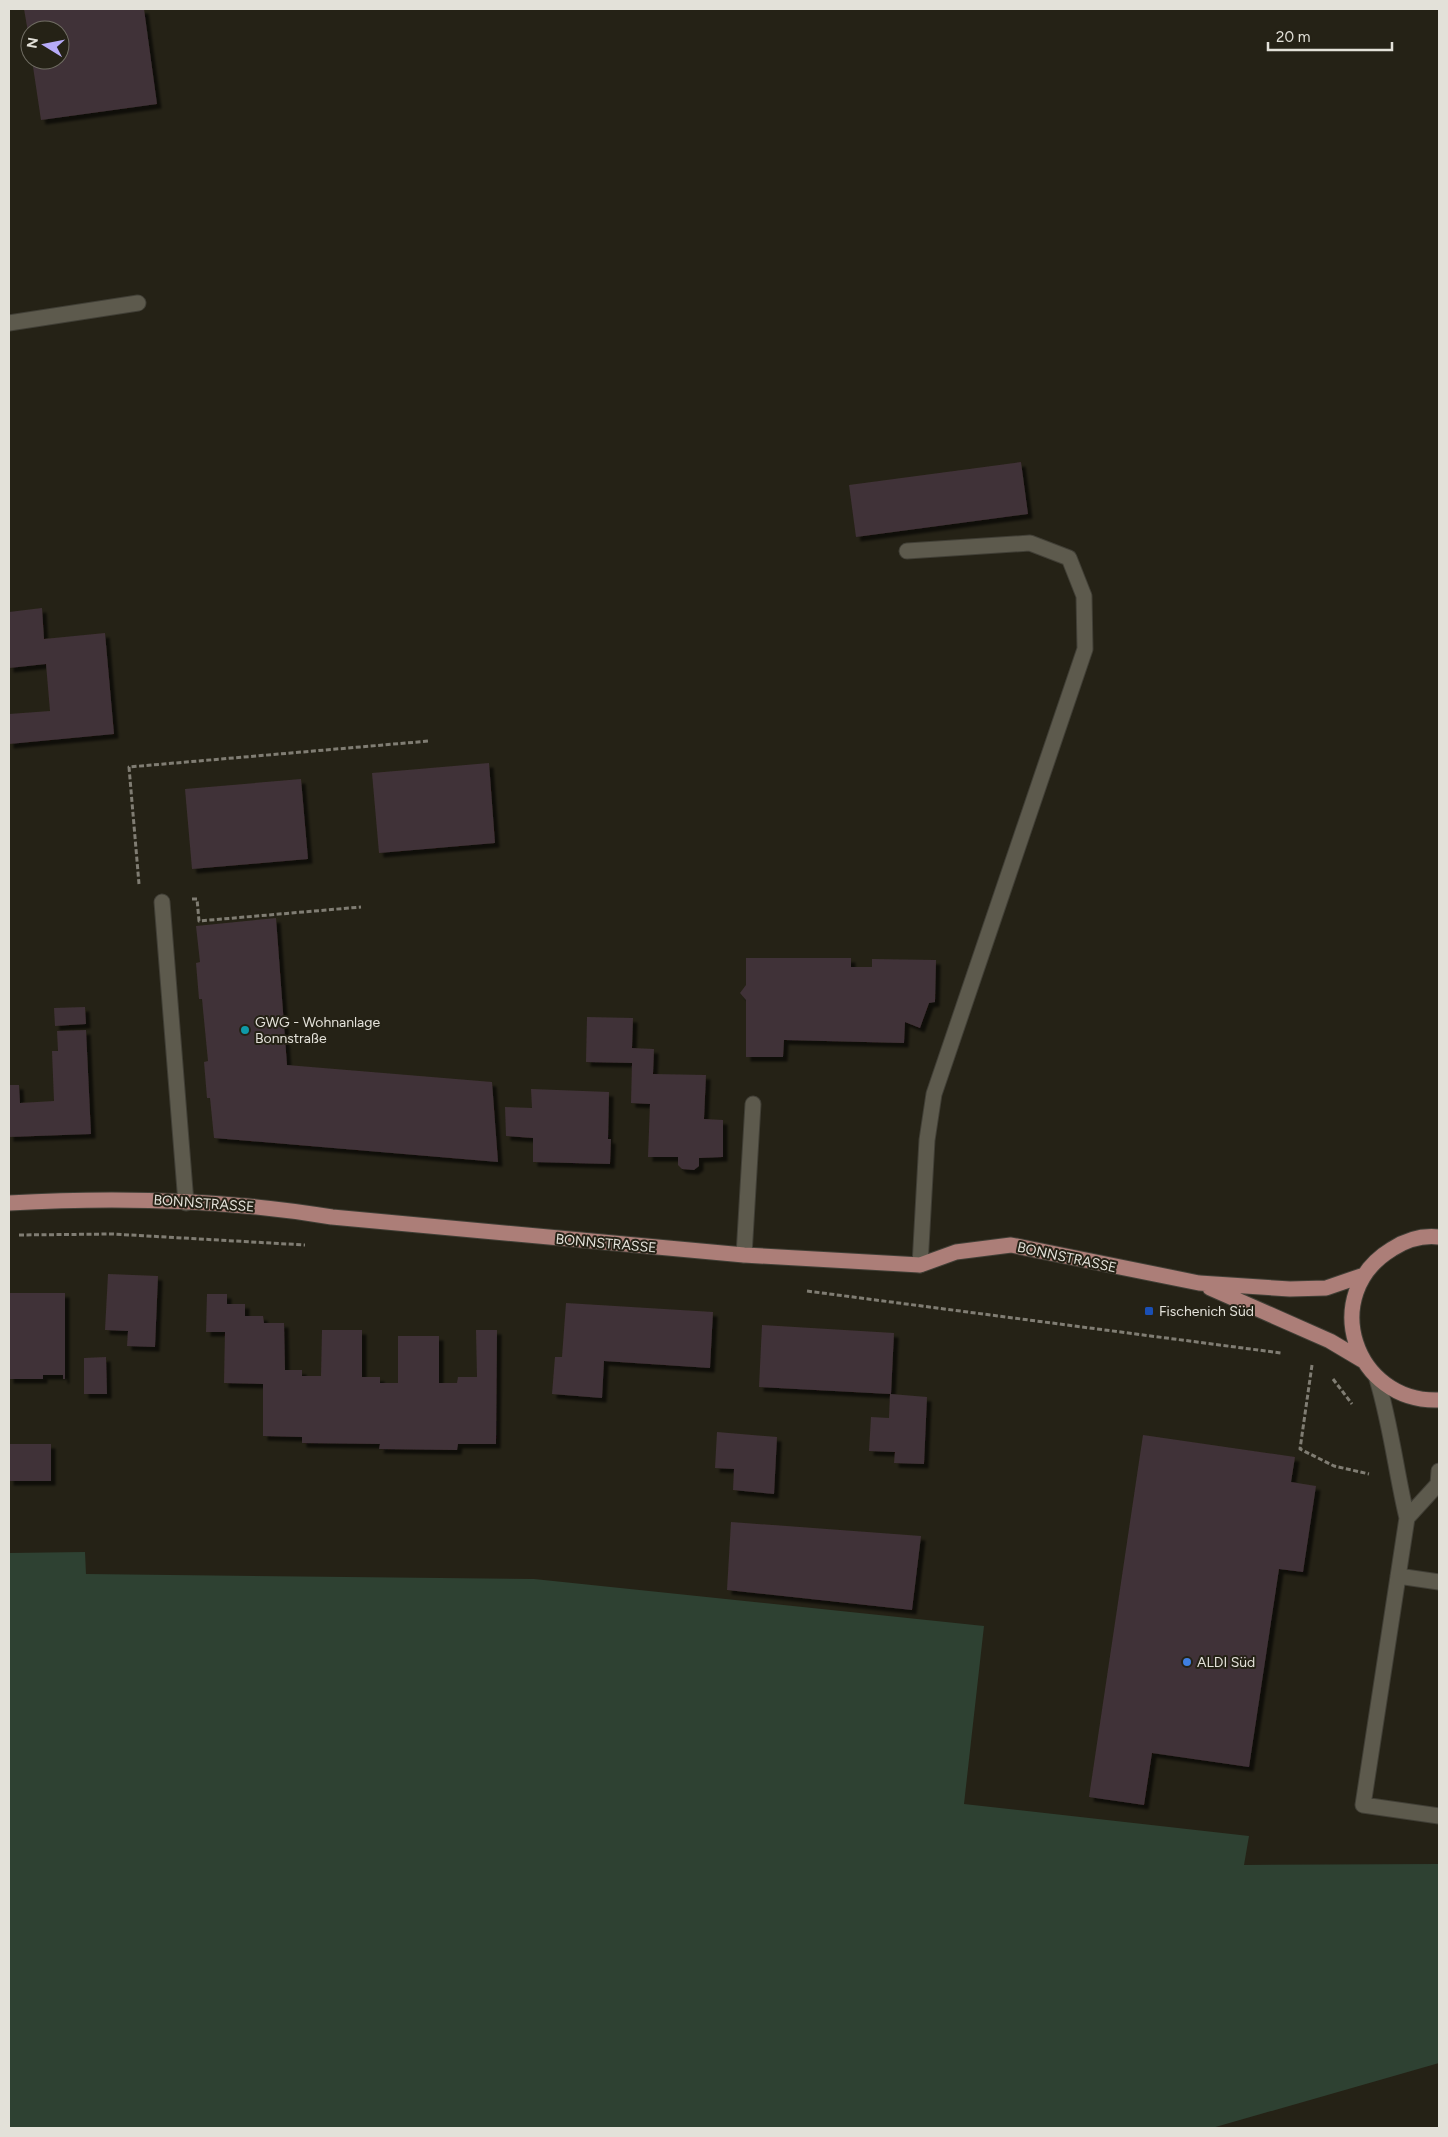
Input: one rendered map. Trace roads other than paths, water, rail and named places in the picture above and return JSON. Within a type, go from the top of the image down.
[{"type":"main road","name":"BONNSTRASSE","points":[[9,1202],[158,1199],[186,1203],[278,1208],[332,1218],[744,1255],[920,1265],[956,1252],[1011,1245],[1200,1284],[1290,1289],[1326,1288],[1364,1275]]},
{"type":"main road","points":[[1439,1237],[1429,1236],[1404,1242],[1382,1255],[1364,1275],[1355,1295],[1351,1317],[1354,1340],[1362,1360],[1377,1379],[1398,1393],[1423,1401],[1439,1400]]},
{"type":"main road","name":"BONNSTRASSE","points":[[1200,1284],[1330,1341],[1362,1360]]},
{"type":"lane","points":[[9,323],[138,303]]},
{"type":"lane","points":[[907,551],[1030,543],[1069,558],[1084,596],[1085,649],[934,1094],[927,1140],[920,1265]]},
{"type":"lane","points":[[162,902],[186,1203]]},
{"type":"lane","points":[[744,1255],[753,1104]]},
{"type":"lane","points":[[1377,1379],[1388,1415],[1397,1478],[1407,1518],[1363,1805],[1439,1816]]},
{"type":"lane","points":[[1407,1518],[1438,1484],[1439,1471]]},
{"type":"lane","points":[[1398,1576],[1439,1582]]},
{"type":"place","name":"GWG - Wohnanlage Bonnstraße","points":[[245,1030]]},
{"type":"place","name":"Fischenich Süd","points":[[1149,1311]]},
{"type":"place","name":"ALDI Süd","points":[[1187,1662]]}]
